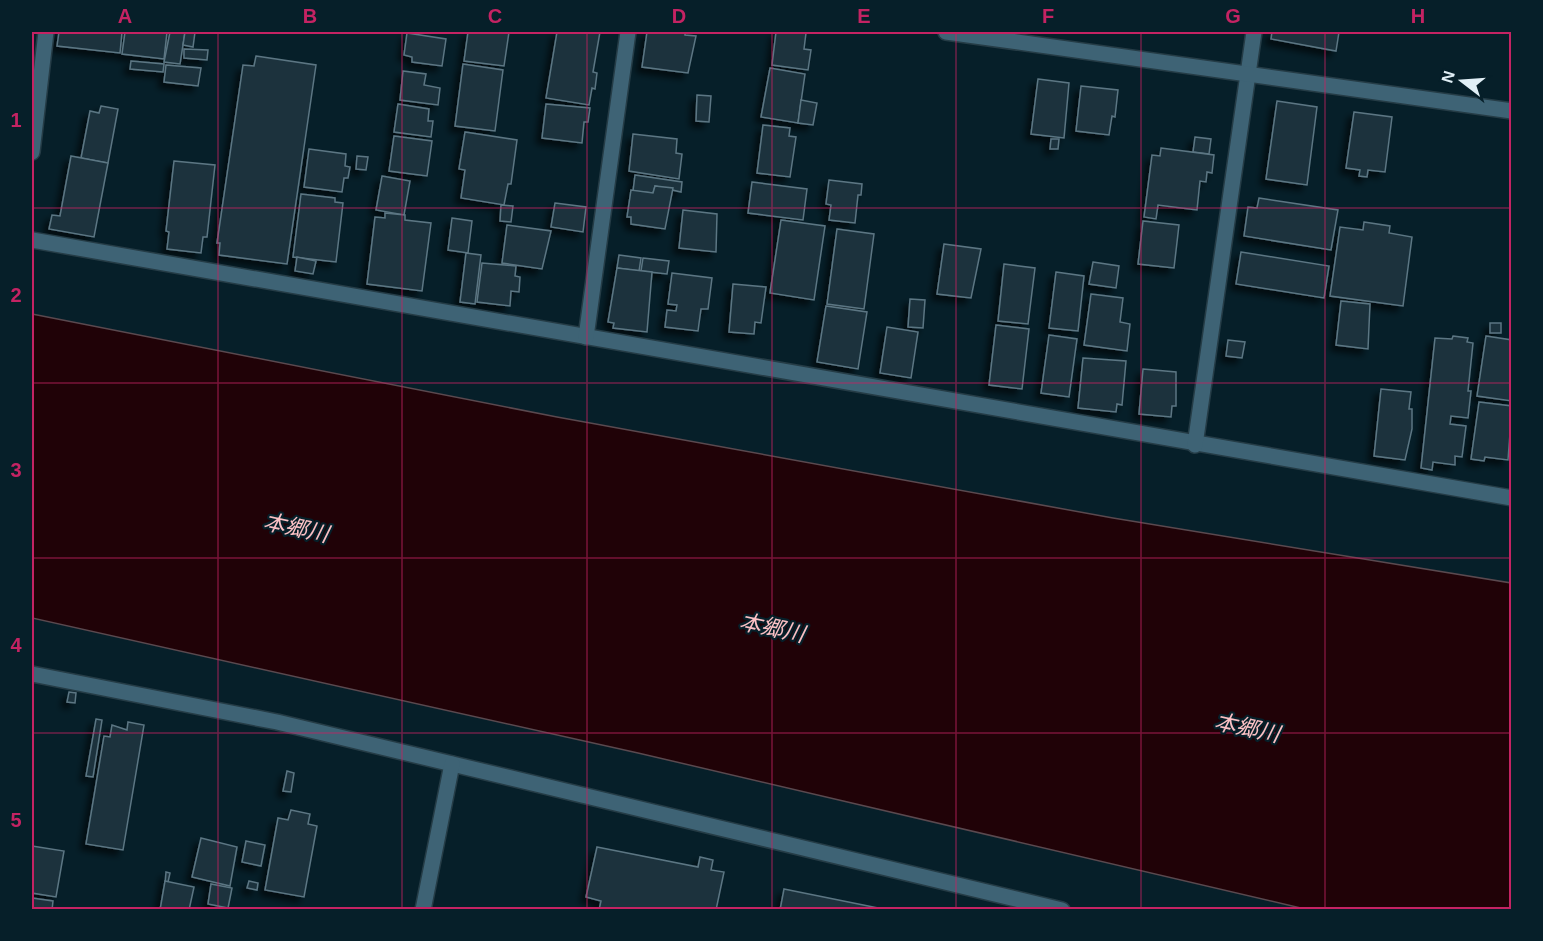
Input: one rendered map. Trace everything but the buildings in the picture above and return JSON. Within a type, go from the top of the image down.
[{"type":"street","points":[[32,152],[46,32]]},
{"type":"street","points":[[586,337],[628,32]]},
{"type":"street","points":[[946,32],[1512,111]]},
{"type":"street","points":[[1195,445],[1254,32]]},
{"type":"street","points":[[32,240],[1195,445],[1512,498]]},
{"type":"street","points":[[32,674],[277,723],[1062,909]]},
{"type":"street","points":[[423,909],[452,764]]},
{"type":"water","name":"本郷川","points":[[32,314],[557,417],[1113,518],[1511,583],[1511,909],[1305,909],[638,753],[32,618]]}]
